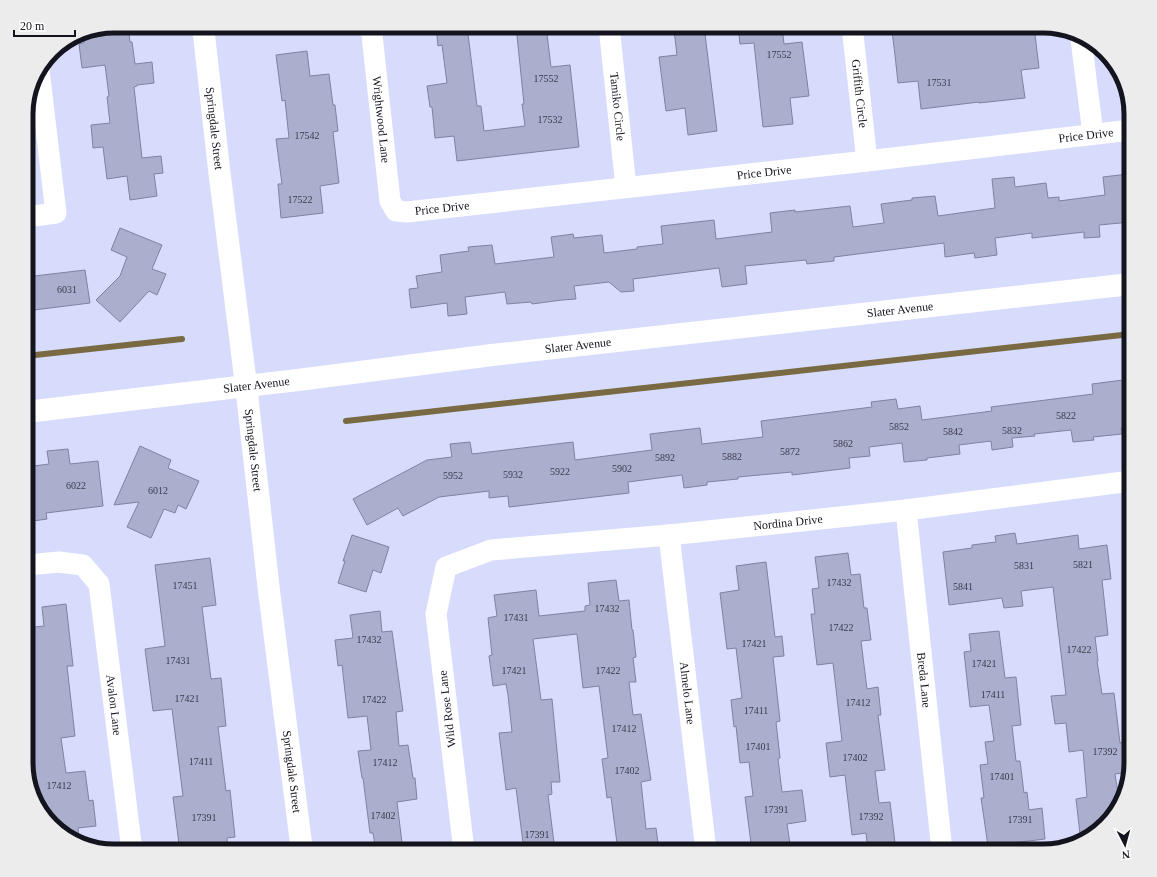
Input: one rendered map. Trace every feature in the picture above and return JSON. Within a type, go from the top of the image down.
[{"type":"street","name":"Springdale Street","points":[[204,33],[270,599],[301,844]]},
{"type":"street","name":"Wrightwood Lane","points":[[372,33],[390,201],[396,211]]},
{"type":"street","name":"Tamiko Circle","points":[[609,33],[626,187]]},
{"type":"street","name":"Griffith Circle","points":[[853,33],[867,161]]},
{"type":"street","points":[[1082,43],[1093,134]]},
{"type":"street","points":[[33,216],[56,213],[40,80]]},
{"type":"street","name":"Price Drive","points":[[396,211],[407,212],[1124,131]]},
{"type":"street","name":"Slater Avenue","points":[[33,411],[298,380],[500,354],[1124,285]]},
{"type":"street","name":"Nordina Drive","points":[[446,567],[491,550],[669,535],[906,510],[1124,482]]},
{"type":"street","name":"Breda Lane","points":[[906,510],[941,844]]},
{"type":"street","name":"Almelo Lane","points":[[669,535],[705,844]]},
{"type":"street","name":"Avalon Lane","points":[[33,564],[59,562],[83,565],[99,584],[131,844]]},
{"type":"street","name":"Wild Rose Lane","points":[[446,567],[436,614],[463,844]]},
{"type":"building","points":[[109,33],[129,33],[130,42],[132,42],[135,64],[152,62],[154,83],[137,85],[134,87],[142,158],[161,156],[163,173],[154,174],[157,196],[130,200],[127,176],[107,179],[103,147],[93,148],[91,125],[110,123],[107,97],[109,96],[105,65],[82,68],[79,44],[84,43],[84,39],[93,36]]},
{"type":"building","points":[[437,33],[468,33],[477,106],[481,106],[484,131],[525,126],[517,33],[547,33],[551,67],[570,65],[579,147],[457,161],[454,136],[435,138],[432,107],[430,107],[427,86],[447,83],[442,45],[438,46]]},
{"type":"building","points":[[674,33],[705,33],[717,131],[688,135],[685,108],[666,111],[659,57],[677,55]]},
{"type":"building","points":[[739,33],[783,33],[784,44],[802,42],[809,96],[790,98],[793,124],[763,127],[754,43],[740,44]]},
{"type":"building","points":[[892,33],[1035,33],[1039,68],[1021,70],[1025,98],[921,109],[918,81],[898,83]]},
{"type":"building","points":[[307,51],[310,76],[329,74],[338,131],[333,132],[339,183],[320,186],[323,213],[281,218],[278,184],[282,184],[276,139],[289,138],[285,100],[282,101],[276,55]]},
{"type":"building","points":[[1124,174],[1124,223],[1099,225],[1100,237],[1084,238],[1084,232],[1032,238],[1032,233],[995,238],[997,255],[975,258],[974,253],[945,257],[944,243],[834,257],[834,261],[807,264],[806,260],[745,266],[747,284],[722,287],[719,268],[633,279],[634,291],[621,292],[609,282],[574,286],[576,299],[532,304],[531,302],[507,304],[505,292],[465,297],[467,314],[448,316],[447,303],[411,308],[409,289],[418,288],[416,276],[442,272],[440,255],[469,251],[468,247],[492,245],[495,264],[554,257],[551,237],[573,234],[574,238],[602,235],[604,253],[663,244],[661,226],[714,220],[716,239],[772,232],[770,213],[850,206],[853,227],[884,223],[881,204],[912,200],[912,198],[935,196],[938,216],[995,208],[992,179],[1014,177],[1015,187],[1046,183],[1048,198],[1059,197],[1059,201],[1105,195],[1103,177]]},
{"type":"building","points":[[120,228],[162,245],[152,269],[166,274],[157,295],[149,291],[120,322],[96,300],[120,276],[127,257],[111,250]]},
{"type":"building","points":[[85,270],[90,303],[33,310],[33,276]]},
{"type":"building","points":[[1124,380],[1124,428],[1121,428],[1122,434],[1093,437],[1094,440],[1073,442],[1071,430],[1034,434],[1035,436],[1012,438],[1013,447],[992,450],[991,441],[959,445],[960,454],[927,458],[927,460],[904,462],[902,443],[869,447],[870,456],[849,458],[850,468],[792,475],[792,472],[738,477],[738,479],[707,482],[707,485],[684,488],[682,475],[628,482],[629,493],[509,507],[508,496],[489,498],[489,491],[439,497],[403,516],[398,508],[367,525],[353,499],[427,460],[452,457],[450,444],[470,442],[472,454],[573,442],[575,460],[652,450],[650,434],[700,428],[702,444],[763,437],[761,421],[872,407],[871,402],[896,399],[898,409],[920,406],[922,420],[992,411],[991,407],[1093,394],[1092,384]]},
{"type":"building","points":[[140,446],[171,460],[168,468],[199,481],[186,509],[178,505],[175,513],[164,509],[151,538],[127,527],[139,502],[114,505]]},
{"type":"building","points":[[68,449],[70,464],[98,461],[103,506],[46,513],[47,519],[33,521],[33,466],[49,464],[47,451]]},
{"type":"building","points":[[1015,533],[1017,544],[1078,535],[1079,549],[1107,545],[1111,579],[1102,580],[1108,635],[1095,637],[1102,694],[1114,693],[1120,743],[1124,742],[1124,763],[1123,773],[1115,774],[1118,794],[1116,799],[1104,816],[1083,834],[1080,834],[1076,799],[1087,797],[1083,750],[1069,752],[1066,723],[1055,724],[1051,696],[1066,695],[1053,587],[1021,591],[1023,606],[1004,608],[1002,598],[949,605],[943,552],[972,548],[972,545],[996,542],[995,536]]},
{"type":"building","points":[[352,535],[389,547],[381,573],[373,570],[366,592],[338,583],[345,561],[343,561]]},
{"type":"building","points":[[848,553],[851,575],[860,574],[864,608],[867,608],[871,640],[861,641],[867,689],[878,687],[881,715],[878,715],[885,770],[875,771],[879,803],[890,802],[895,844],[867,844],[866,833],[852,835],[845,775],[830,777],[826,743],[842,741],[833,663],[817,665],[811,614],[815,614],[812,589],[819,588],[815,557]]},
{"type":"building","points":[[210,558],[216,605],[202,607],[211,679],[221,678],[226,726],[218,727],[226,791],[230,790],[235,837],[227,838],[227,844],[179,844],[173,797],[183,796],[172,709],[153,711],[145,649],[165,646],[155,565]]},
{"type":"building","points":[[766,562],[775,637],[782,636],[784,656],[773,657],[780,721],[776,722],[782,792],[802,790],[806,821],[787,824],[790,844],[751,844],[745,797],[753,796],[749,762],[740,763],[736,726],[734,727],[731,700],[742,698],[736,648],[727,649],[720,593],[739,590],[736,566]]},
{"type":"building","points":[[616,580],[619,601],[629,600],[636,657],[633,658],[636,682],[629,682],[633,715],[641,714],[651,780],[641,782],[646,829],[656,828],[658,844],[617,844],[611,797],[607,798],[602,759],[608,758],[599,686],[583,688],[577,634],[533,639],[541,700],[552,699],[560,782],[551,782],[552,794],[548,795],[554,844],[523,844],[516,788],[506,790],[499,733],[512,732],[506,684],[493,686],[489,656],[492,655],[488,618],[497,616],[494,595],[536,590],[539,616],[585,611],[585,606],[590,605],[588,583]]},
{"type":"building","points":[[66,604],[73,666],[67,666],[75,736],[61,738],[66,773],[85,771],[89,801],[93,800],[96,826],[78,828],[79,836],[61,824],[50,812],[39,794],[33,768],[33,627],[44,626],[42,607]]},
{"type":"building","points":[[380,611],[382,632],[392,631],[403,711],[396,712],[399,746],[408,745],[413,778],[415,778],[417,799],[397,802],[402,844],[375,844],[373,833],[370,833],[358,751],[371,750],[367,716],[348,718],[342,665],[338,666],[335,640],[353,638],[350,615]]},
{"type":"building","points":[[999,631],[1005,678],[1016,677],[1021,725],[1012,726],[1016,761],[1020,761],[1024,793],[1027,792],[1029,810],[1042,808],[1045,839],[1004,844],[988,844],[981,798],[984,798],[980,765],[988,764],[985,742],[994,741],[989,705],[970,707],[964,652],[971,651],[969,634]]},
{"type":"waterway","points":[[346,421],[1124,335]]},
{"type":"waterway","points":[[33,355],[182,339]]}]
